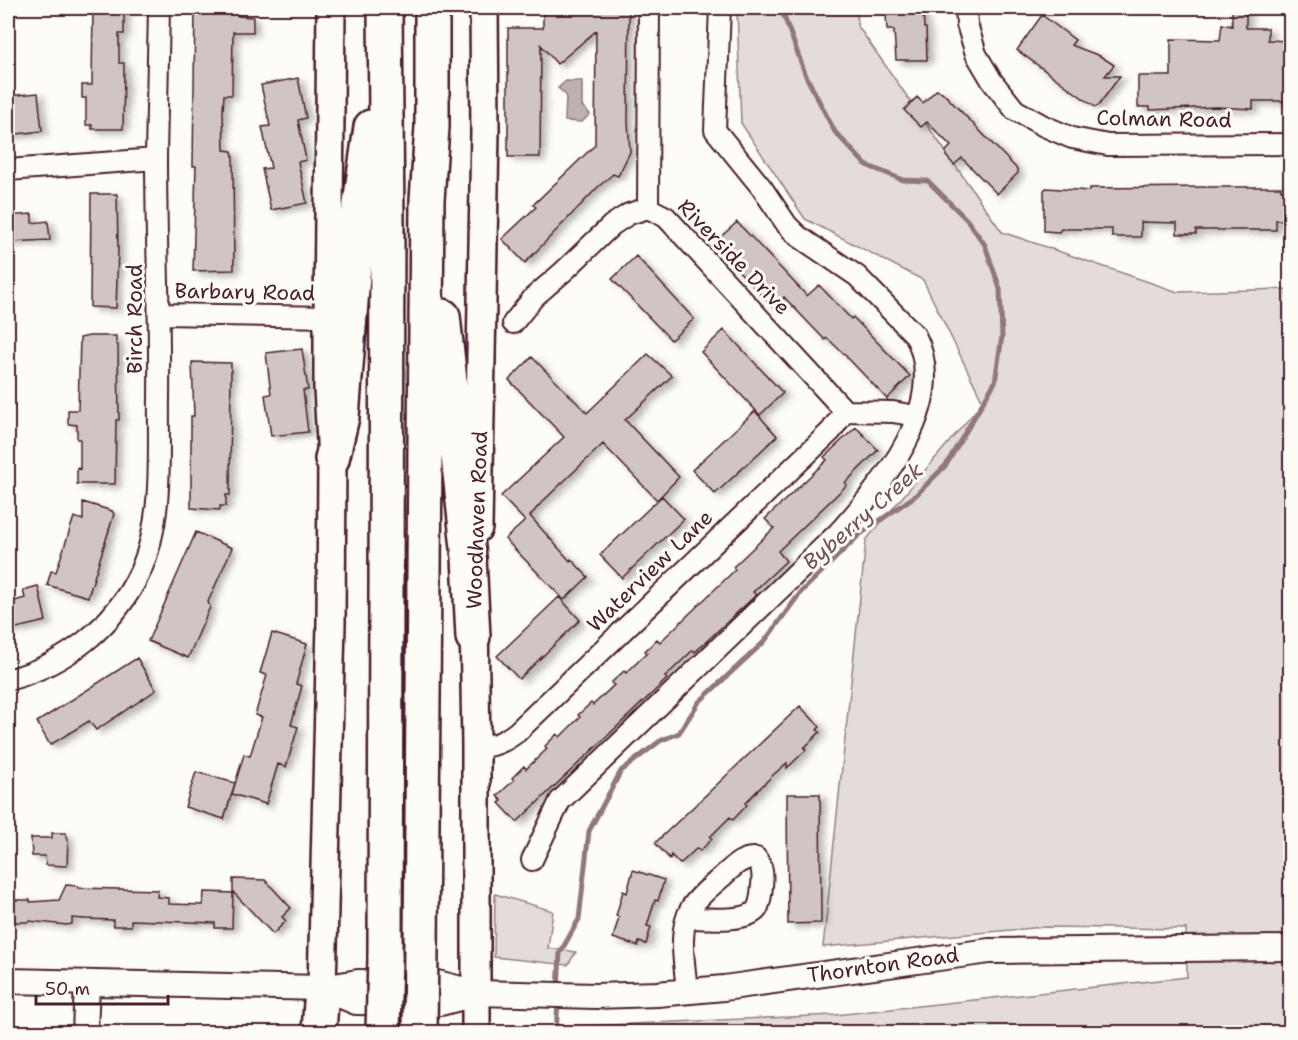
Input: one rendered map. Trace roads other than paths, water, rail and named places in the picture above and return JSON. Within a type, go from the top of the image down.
[{"type":"highway","points":[[382,1032],[386,958],[385,8]]},
{"type":"highway","points":[[420,1032],[427,200],[432,127],[432,8]]},
{"type":"highway","points":[[332,459],[342,417],[357,225],[367,145],[385,70]]},
{"type":"highway","points":[[427,200],[450,367],[469,557],[473,636]]},
{"type":"highway","points":[[319,1032],[322,988]]},
{"type":"main road","points":[[322,988],[331,623],[332,459],[328,388],[328,317],[331,8]]},
{"type":"main road","name":"Woodhaven Road","points":[[476,1032],[477,747],[473,636],[482,329],[484,8]]},
{"type":"street","name":"Birch Road","points":[[8,680],[31,673],[63,658],[98,631],[121,606],[140,572],[151,544],[157,503],[160,314],[156,159],[159,8]]},
{"type":"street","name":"Riverside Drive","points":[[649,8],[648,208],[666,217],[845,411]]},
{"type":"street","points":[[532,860],[560,801],[838,533],[870,497],[886,477],[904,447],[923,392],[924,372],[920,344],[915,335],[857,276],[793,230],[715,130],[720,8]]},
{"type":"street","name":"Colman Road","points":[[966,8],[967,24],[976,54],[992,81],[1015,110],[1072,138],[1108,145],[1290,144]]},
{"type":"street","points":[[8,170],[156,159]]},
{"type":"street","points":[[482,329],[513,322],[534,297],[612,225],[629,214],[648,208]]},
{"type":"street","name":"Barbary Road","points":[[160,314],[328,317]]},
{"type":"street","points":[[845,411],[893,412],[916,416]]},
{"type":"street","name":"Waterview Lane","points":[[477,747],[490,747],[517,732],[831,431],[845,411]]},
{"type":"street","points":[[687,918],[684,947],[687,991]]},
{"type":"street","name":"Thornton Road","points":[[8,981],[322,988],[357,982],[437,983],[477,993],[596,996],[724,988],[989,951],[1290,948]]},
{"type":"street","points":[[85,1032],[87,984]]},
{"type":"waterway","name":"Byberry Creek","points":[[558,989],[560,953],[579,919],[589,831],[621,771],[660,741],[679,733],[699,702],[764,642],[801,592],[859,535],[915,496],[946,465],[995,382],[1002,336],[1000,289],[985,245],[967,220],[928,181],[903,180],[866,165],[835,132],[806,76],[781,8]]},
{"type":"waterway","name":"Byberry Creek","points":[[556,1032],[558,1001]]}]
